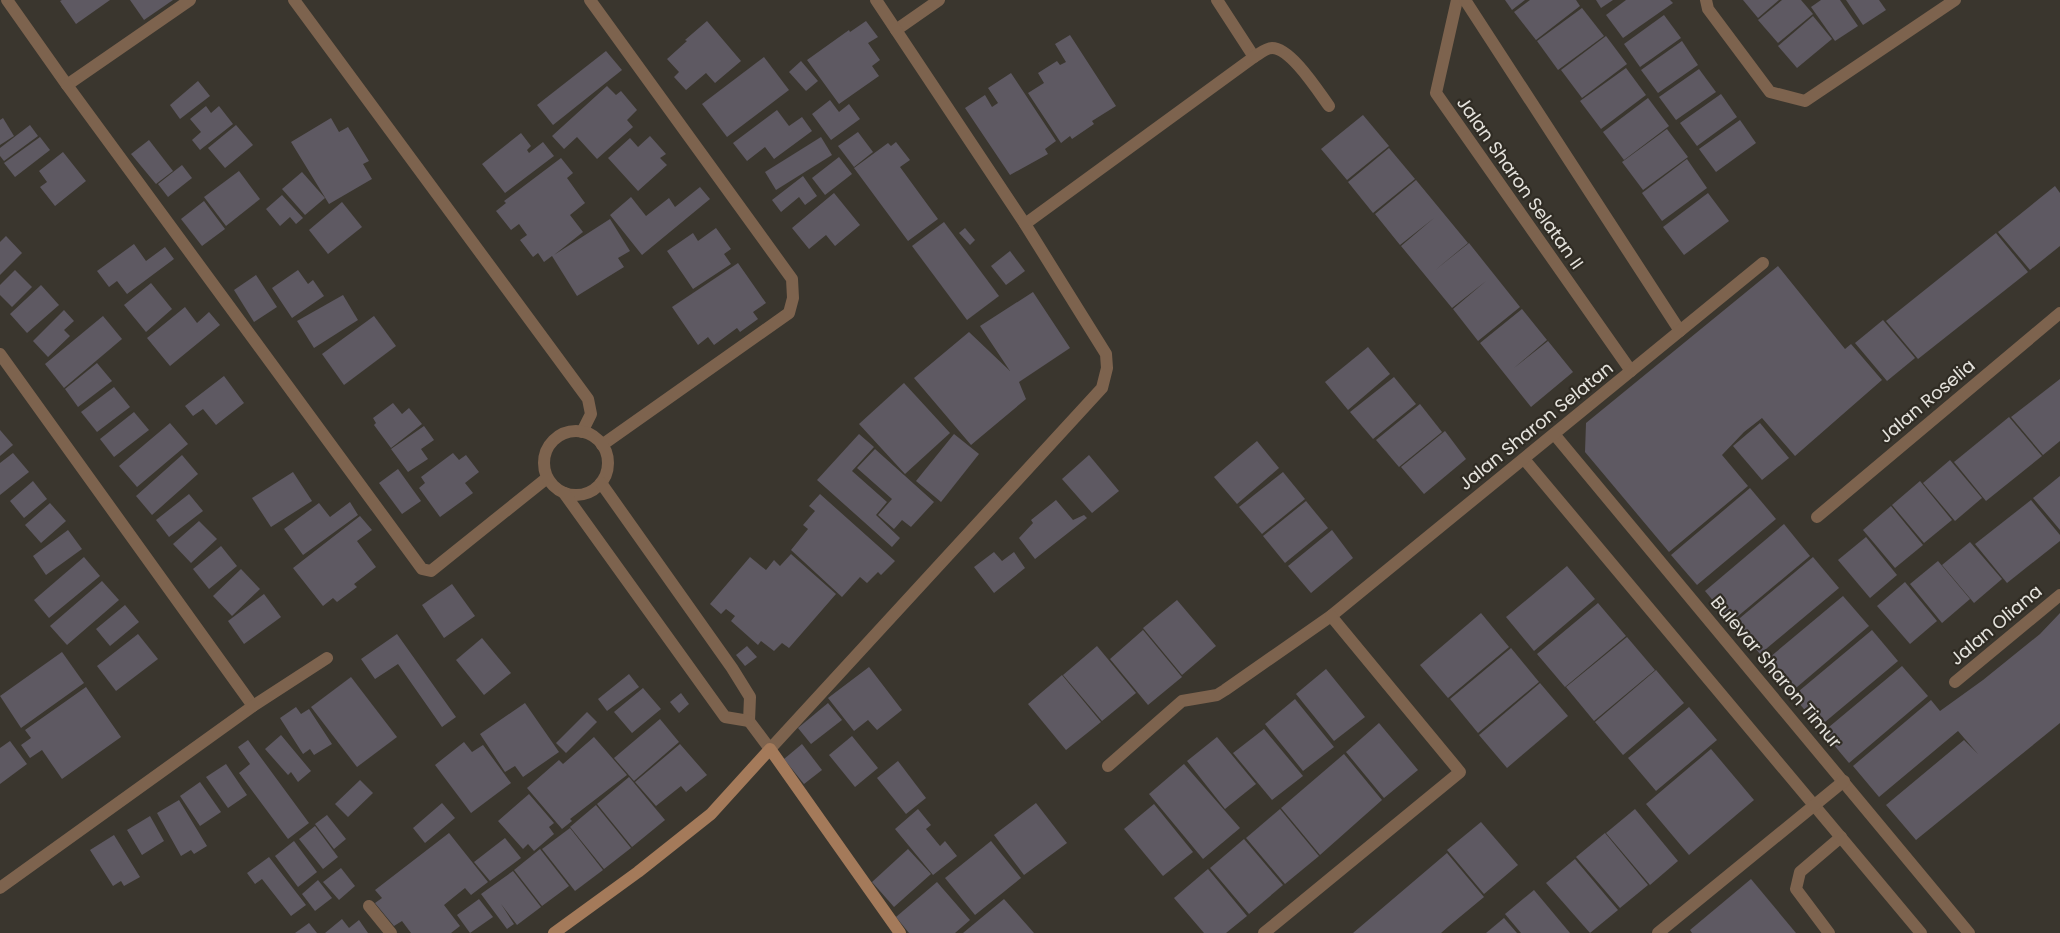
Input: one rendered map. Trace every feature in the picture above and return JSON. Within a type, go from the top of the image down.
[{"type":"street","points":[[7,0],[67,85],[422,569],[431,571],[548,478]]},
{"type":"street","points":[[67,85],[190,0]]},
{"type":"street","points":[[294,0],[588,399],[591,414],[582,432]]},
{"type":"street","points":[[590,0],[792,279],[793,298],[789,313],[602,445]]},
{"type":"street","points":[[554,933],[631,877],[711,814],[1102,388],[1107,368],[1106,354],[1025,224],[876,0]]},
{"type":"street","points":[[896,30],[939,0]]},
{"type":"street","points":[[1217,0],[1254,56]]},
{"type":"street","name":"Jalan Sharon Selatan II","points":[[1457,0],[1436,93],[1631,371]]},
{"type":"street","points":[[1465,0],[1680,331]]},
{"type":"street","points":[[1706,0],[1708,9],[1770,92],[1805,101],[1955,0]]},
{"type":"street","points":[[1025,224],[1254,56],[1270,48],[1282,50],[1295,62],[1329,106]]},
{"type":"street","name":"Jalan Sharon Selatan","points":[[1331,616],[1763,263]]},
{"type":"street","name":"Jalan Roselia","points":[[1816,517],[2060,313]]},
{"type":"street","points":[[0,354],[253,706]]},
{"type":"street","points":[[582,432],[594,437],[602,445],[607,458],[607,471],[601,483],[590,491],[577,495],[564,493],[554,488],[548,478],[544,459],[553,440],[562,434],[582,432]]},
{"type":"street","name":"Bulevar Sharon Timur","points":[[1554,434],[1969,933]]},
{"type":"street","points":[[1524,458],[1921,933]]},
{"type":"street","points":[[601,483],[750,697],[749,721],[900,933]]},
{"type":"street","points":[[564,493],[725,717],[749,721]]},
{"type":"street","name":"Jalan Oliana","points":[[1954,682],[2060,595]]},
{"type":"street","points":[[1108,766],[1182,701],[1217,695],[1331,616],[1460,772],[1264,933]]},
{"type":"street","points":[[0,888],[253,706],[327,658]]},
{"type":"street","points":[[1658,933],[1844,781]]},
{"type":"street","points":[[1829,933],[1796,889],[1800,872],[1841,837]]},
{"type":"street","points":[[369,906],[391,933]]},
{"type":"building","points":[[110,0],[76,24],[60,1]]},
{"type":"building","points":[[130,0],[173,0],[144,20]]},
{"type":"building","points":[[1505,0],[1525,0],[1512,10]]},
{"type":"building","points":[[1530,0],[1576,0],[1580,6],[1536,40],[1514,12]]},
{"type":"building","points":[[1596,0],[1613,0],[1601,8]]},
{"type":"building","points":[[1626,0],[1670,0],[1673,3],[1623,38],[1606,15]]},
{"type":"building","points":[[1743,0],[1779,0],[1758,18]]},
{"type":"building","points":[[1782,0],[1801,0],[1813,14],[1778,43],[1758,20]]},
{"type":"building","points":[[1821,0],[1840,0],[1858,26],[1835,41],[1811,7]]},
{"type":"building","points":[[1846,0],[1879,0],[1886,10],[1863,25]]},
{"type":"building","points":[[1582,8],[1604,36],[1558,70],[1537,41]]},
{"type":"building","points":[[1664,15],[1681,38],[1640,67],[1624,44]]},
{"type":"building","points":[[1813,16],[1832,39],[1797,68],[1778,46]]},
{"type":"building","points":[[707,21],[741,61],[715,83],[706,73],[686,90],[674,77],[679,72],[667,59]]},
{"type":"building","points":[[866,21],[878,37],[868,43],[880,60],[872,66],[879,76],[839,104],[807,60],[849,30],[850,32]]},
{"type":"building","points":[[1070,35],[1116,106],[1092,121],[1094,124],[1072,139],[1070,136],[1061,143],[1028,93],[1044,83],[1038,73],[1057,61],[1060,65],[1066,62],[1055,44]]},
{"type":"building","points":[[1606,36],[1627,64],[1582,98],[1561,70]]},
{"type":"building","points":[[1682,41],[1698,65],[1658,93],[1641,70]]},
{"type":"building","points":[[606,51],[622,70],[553,125],[537,105]]},
{"type":"building","points":[[764,57],[789,90],[727,137],[702,104]]},
{"type":"building","points":[[801,61],[818,81],[806,91],[789,72]]},
{"type":"building","points":[[1626,68],[1646,95],[1601,129],[1580,101]]},
{"type":"building","points":[[1699,69],[1716,92],[1676,120],[1659,97]]},
{"type":"building","points":[[1011,73],[1056,141],[1045,149],[1048,154],[1010,175],[965,108],[985,95],[992,107],[998,103],[988,88]]},
{"type":"building","points":[[198,81],[210,96],[180,119],[170,105]]},
{"type":"building","points":[[607,86],[616,95],[621,91],[637,110],[627,120],[633,127],[597,159],[577,137],[564,149],[552,136]]},
{"type":"building","points":[[1721,94],[1737,117],[1697,146],[1680,123]]},
{"type":"building","points":[[1648,98],[1669,126],[1624,160],[1603,132]]},
{"type":"building","points":[[830,100],[839,112],[849,104],[860,119],[831,140],[812,114]]},
{"type":"building","points":[[206,106],[211,113],[219,106],[233,124],[200,150],[192,140],[201,132],[190,119]]},
{"type":"building","points":[[777,110],[789,126],[802,117],[812,131],[774,159],[765,147],[747,161],[733,143]]},
{"type":"building","points":[[1363,115],[1389,146],[1347,180],[1321,149]]},
{"type":"building","points":[[3,118],[14,136],[0,145],[0,120]]},
{"type":"building","points":[[331,118],[339,132],[348,127],[369,161],[363,164],[372,179],[329,204],[291,142]]},
{"type":"building","points":[[1740,120],[1756,143],[1716,172],[1699,149]]},
{"type":"building","points":[[30,125],[38,136],[4,161],[0,156],[0,148]]},
{"type":"building","points":[[236,125],[253,145],[225,168],[208,148]]},
{"type":"building","points":[[1667,129],[1688,157],[1643,190],[1622,162]]},
{"type":"building","points":[[858,132],[873,152],[854,167],[838,146]]},
{"type":"building","points":[[521,133],[531,146],[527,150],[529,153],[543,142],[554,156],[505,193],[482,164]]},
{"type":"building","points":[[650,136],[666,154],[660,158],[667,165],[638,191],[608,158],[630,138],[638,147]]},
{"type":"building","points":[[40,137],[50,150],[15,177],[4,163]]},
{"type":"building","points":[[821,137],[832,155],[776,190],[765,172]]},
{"type":"building","points":[[149,140],[173,171],[156,184],[131,154]]},
{"type":"building","points":[[896,142],[910,160],[900,167],[938,219],[908,241],[854,168],[888,143],[891,146]]},
{"type":"building","points":[[1389,148],[1415,179],[1373,213],[1348,182]]},
{"type":"building","points":[[63,152],[86,181],[55,206],[40,187],[47,182],[39,171]]},
{"type":"building","points":[[839,157],[852,174],[825,195],[812,178]]},
{"type":"building","points":[[561,158],[573,173],[567,178],[585,203],[570,215],[583,232],[554,255],[610,219],[630,251],[618,258],[624,267],[577,296],[552,256],[544,262],[538,253],[533,257],[520,240],[527,235],[519,224],[511,230],[496,211],[506,203],[504,201]]},
{"type":"building","points":[[1687,159],[1707,188],[1662,221],[1642,193]]},
{"type":"building","points":[[182,165],[192,178],[168,197],[158,184]]},
{"type":"building","points":[[239,171],[260,199],[226,226],[204,197]]},
{"type":"building","points":[[302,172],[325,198],[305,215],[282,189]]},
{"type":"building","points":[[803,176],[817,196],[805,205],[799,197],[781,212],[772,200]]},
{"type":"building","points":[[1416,180],[1468,243],[1434,271],[1469,243],[1520,307],[1478,341],[1453,309],[1486,281],[1452,308],[1401,246],[1434,218],[1400,245],[1375,214]]},
{"type":"building","points":[[2055,186],[2060,193],[2060,246],[2030,270],[1998,232]]},
{"type":"building","points":[[700,187],[710,199],[642,255],[610,215],[631,197],[646,216],[669,198],[675,207]]},
{"type":"building","points":[[834,193],[860,225],[835,246],[826,235],[809,249],[792,228]]},
{"type":"building","points":[[1708,193],[1729,221],[1684,255],[1663,227]]},
{"type":"building","points":[[282,195],[303,218],[296,224],[290,217],[280,226],[266,209]]},
{"type":"building","points":[[204,201],[225,229],[202,246],[181,219]]},
{"type":"building","points":[[342,202],[362,227],[328,254],[309,230]]},
{"type":"building","points":[[944,222],[999,296],[967,320],[912,246]]},
{"type":"building","points":[[716,228],[731,249],[724,254],[731,264],[693,289],[667,251],[693,233],[698,241]]},
{"type":"building","points":[[965,228],[975,240],[970,245],[959,233]]},
{"type":"building","points":[[1996,233],[2028,272],[1918,359],[1886,321]]},
{"type":"building","points":[[6,236],[22,253],[0,275],[0,242]]},
{"type":"building","points":[[134,244],[146,261],[165,247],[174,259],[127,294],[117,281],[109,287],[97,271]]},
{"type":"building","points":[[1010,251],[1025,271],[1006,285],[991,266]]},
{"type":"building","points":[[738,263],[766,303],[753,312],[758,319],[740,332],[737,328],[714,345],[708,337],[698,345],[672,307]]},
{"type":"building","points":[[1778,266],[1845,349],[1851,344],[1882,380],[1795,456],[1762,418],[1744,432],[1722,455],[1748,486],[1669,552],[1585,452],[1586,423]]},
{"type":"building","points":[[15,270],[32,287],[12,307],[0,295],[0,285]]},
{"type":"building","points":[[298,270],[308,284],[313,280],[324,296],[292,318],[272,288]]},
{"type":"building","points":[[256,275],[277,307],[254,322],[234,290]]},
{"type":"building","points":[[151,283],[172,309],[146,332],[124,305]]},
{"type":"building","points":[[41,285],[59,305],[27,333],[10,314]]},
{"type":"building","points":[[1033,292],[1070,348],[1019,382],[1026,399],[971,445],[914,378],[969,332],[1010,371],[980,326]]},
{"type":"building","points":[[343,295],[358,320],[314,348],[297,321]]},
{"type":"building","points":[[185,307],[197,323],[209,312],[220,325],[170,366],[147,338]]},
{"type":"building","points":[[1522,309],[1547,340],[1514,368],[1548,341],[1573,372],[1531,407],[1480,343]]},
{"type":"building","points":[[64,310],[74,321],[64,330],[70,336],[48,357],[33,341]]},
{"type":"building","points":[[103,316],[122,339],[64,388],[45,364]]},
{"type":"building","points":[[374,316],[396,346],[344,385],[322,354]]},
{"type":"building","points":[[1883,320],[1915,358],[1887,381],[1855,343]]},
{"type":"building","points":[[1368,347],[1390,374],[1348,410],[1325,382]]},
{"type":"building","points":[[97,363],[112,381],[78,407],[65,389]]},
{"type":"building","points":[[224,376],[244,403],[216,425],[203,409],[193,416],[185,406]]},
{"type":"building","points":[[1394,377],[1416,404],[1373,439],[1350,412]]},
{"type":"building","points":[[2060,379],[2060,441],[2043,455],[2011,417]]},
{"type":"building","points":[[904,383],[950,433],[905,474],[859,424]]},
{"type":"building","points":[[114,387],[130,407],[97,432],[81,412]]},
{"type":"building","points":[[393,403],[402,414],[409,408],[422,424],[391,448],[374,425],[376,423],[373,418]]},
{"type":"building","points":[[1420,404],[1442,432],[1399,467],[1376,440]]},
{"type":"building","points":[[134,412],[149,430],[114,457],[100,439]]},
{"type":"building","points":[[2009,417],[2042,456],[1986,501],[1954,462]]},
{"type":"building","points":[[170,423],[188,444],[137,487],[119,466]]},
{"type":"building","points":[[1760,423],[1789,458],[1762,480],[1733,446]]},
{"type":"building","points":[[424,426],[434,440],[421,449],[428,459],[408,472],[391,449]]},
{"type":"building","points":[[0,430],[13,445],[0,456]]},
{"type":"building","points":[[1445,431],[1466,459],[1424,494],[1401,467]]},
{"type":"building","points":[[859,434],[874,447],[852,471],[887,502],[876,515],[900,538],[892,547],[817,480]]},
{"type":"building","points":[[954,434],[979,454],[941,502],[916,481]]},
{"type":"building","points":[[1257,441],[1279,468],[1237,504],[1214,477]]},
{"type":"building","points":[[875,449],[934,502],[911,527],[902,520],[894,529],[878,515],[892,499],[857,468]]},
{"type":"building","points":[[13,453],[29,472],[0,495],[0,463]]},
{"type":"building","points":[[453,453],[459,460],[466,455],[479,472],[465,483],[473,493],[440,517],[419,488],[425,483],[421,477]]},
{"type":"building","points":[[182,455],[198,474],[152,515],[136,496]]},
{"type":"building","points":[[1089,455],[1119,491],[1092,513],[1062,479]]},
{"type":"building","points":[[1950,460],[1982,498],[1955,521],[1923,483]]},
{"type":"building","points":[[398,469],[421,501],[402,514],[379,483]]},
{"type":"building","points":[[293,472],[312,501],[271,527],[252,498]]},
{"type":"building","points":[[1283,472],[1305,499],[1262,534],[1239,507]]},
{"type":"building","points":[[2060,476],[2060,530],[2033,498]]},
{"type":"building","points":[[33,481],[47,499],[24,518],[10,501]]},
{"type":"building","points":[[1920,481],[1952,520],[1924,543],[1892,505]]},
{"type":"building","points":[[1750,488],[1776,519],[1697,585],[1671,555]]},
{"type":"building","points":[[189,494],[203,511],[169,537],[156,520]]},
{"type":"building","points":[[820,494],[895,561],[881,575],[878,572],[867,583],[860,577],[842,597],[791,550],[808,529],[803,525],[815,511],[809,506]]},
{"type":"building","points":[[1056,500],[1073,520],[1084,515],[1087,518],[1035,559],[1019,538],[1033,523],[1031,520]]},
{"type":"building","points":[[2031,500],[2060,535],[2060,541],[2007,583],[1975,544]]},
{"type":"building","points":[[1306,501],[1328,528],[1285,563],[1263,536]]},
{"type":"building","points":[[350,502],[358,515],[303,555],[284,529],[319,503],[330,517]]},
{"type":"building","points":[[50,503],[66,521],[41,543],[25,525]]},
{"type":"building","points":[[1891,506],[1923,545],[1895,568],[1863,530]]},
{"type":"building","points":[[360,516],[372,530],[357,541],[376,567],[354,584],[357,587],[337,602],[333,598],[323,606],[293,568]]},
{"type":"building","points":[[199,521],[217,539],[191,563],[173,544]]},
{"type":"building","points":[[1784,524],[1810,556],[1731,622],[1705,591]]},
{"type":"building","points":[[68,530],[82,549],[46,575],[33,556]]},
{"type":"building","points":[[1332,530],[1353,558],[1311,593],[1288,566]]},
{"type":"building","points":[[1866,537],[1897,575],[1870,598],[1838,560]]},
{"type":"building","points":[[1970,542],[2002,579],[1974,603],[1942,565]]},
{"type":"building","points":[[221,546],[237,566],[209,589],[193,569]]},
{"type":"building","points":[[994,552],[1002,561],[1014,552],[1025,568],[994,593],[974,567]]},
{"type":"building","points":[[791,554],[836,594],[789,648],[782,643],[774,651],[761,641],[758,645],[731,621],[735,616],[726,609],[721,614],[710,604],[750,557],[766,570],[774,560],[780,566]]},
{"type":"building","points":[[84,557],[100,576],[49,618],[34,600]]},
{"type":"building","points":[[1813,557],[1839,588],[1760,654],[1734,623]]},
{"type":"building","points":[[1938,561],[1970,599],[1942,623],[1910,584]]},
{"type":"building","points":[[1567,566],[1595,599],[1534,651],[1506,617]]},
{"type":"building","points":[[241,569],[260,589],[232,616],[213,596]]},
{"type":"building","points":[[102,581],[119,600],[67,645],[50,626]]},
{"type":"building","points":[[1905,582],[1937,621],[1910,644],[1877,606]]},
{"type":"building","points":[[452,584],[475,616],[444,638],[422,605]]},
{"type":"building","points":[[264,594],[281,617],[244,644],[228,621]]},
{"type":"building","points":[[1843,596],[1869,626],[1790,693],[1764,662]]},
{"type":"building","points":[[1177,600],[1216,646],[1182,675],[1143,628]]},
{"type":"building","points":[[1598,603],[1626,636],[1565,687],[1537,654]]},
{"type":"building","points":[[125,605],[139,622],[110,646],[96,629]]},
{"type":"building","points":[[1481,613],[1509,647],[1448,698],[1420,665]]},
{"type":"building","points":[[2060,613],[2060,723],[1916,840],[1886,805],[1964,740],[1978,754],[1958,731],[1879,797],[1853,766],[1931,700],[1940,711],[1983,680],[2040,634]]},
{"type":"building","points":[[1143,630],[1182,677],[1148,705],[1110,659]]},
{"type":"building","points":[[1872,630],[1898,661],[1819,727],[1793,696]]},
{"type":"building","points":[[138,634],[158,659],[116,691],[97,666]]},
{"type":"building","points":[[397,634],[456,717],[442,727],[398,664],[375,679],[361,659]]},
{"type":"building","points":[[1627,637],[1655,670],[1594,721],[1566,687]]},
{"type":"building","points":[[482,638],[511,673],[484,695],[456,660]]},
{"type":"building","points":[[747,646],[757,657],[745,666],[736,655]]},
{"type":"building","points":[[1097,646],[1136,693],[1102,721],[1063,675]]},
{"type":"building","points":[[1511,648],[1539,682],[1478,733],[1450,699]]},
{"type":"building","points":[[62,652],[84,683],[21,728],[0,696]]},
{"type":"building","points":[[1902,666],[1928,696],[1849,763],[1823,732]]},
{"type":"building","points":[[869,667],[902,710],[877,730],[868,720],[854,731],[828,698]]},
{"type":"building","points":[[1326,669],[1365,717],[1334,741],[1296,694]]},
{"type":"building","points":[[1656,670],[1684,703],[1623,755],[1595,722]]},
{"type":"building","points":[[629,674],[639,687],[607,711],[598,699]]},
{"type":"building","points":[[1062,675],[1101,722],[1066,750],[1028,704]]},
{"type":"building","points":[[351,677],[397,737],[357,767],[311,707]]},
{"type":"building","points":[[1540,683],[1568,716],[1507,768],[1479,735]]},
{"type":"building","points":[[86,687],[121,737],[62,779],[42,750],[30,758],[21,745],[31,738],[25,730]]},
{"type":"building","points":[[643,688],[661,709],[632,733],[614,712]]},
{"type":"building","points":[[681,693],[689,704],[679,713],[670,702]]},
{"type":"building","points":[[1295,699],[1334,747],[1303,771],[1265,724]]},
{"type":"building","points":[[525,703],[559,752],[523,777],[515,766],[505,772],[480,734]]},
{"type":"building","points":[[828,703],[842,720],[811,744],[798,728]]},
{"type":"building","points":[[296,707],[301,714],[309,709],[332,744],[314,755],[310,749],[303,754],[280,718]]},
{"type":"building","points":[[1689,707],[1717,740],[1656,791],[1628,758]]},
{"type":"building","points":[[587,712],[597,722],[566,753],[556,743]]},
{"type":"building","points":[[660,719],[679,742],[634,781],[614,758]]},
{"type":"building","points":[[1379,723],[1418,770],[1384,798],[1346,752]]},
{"type":"building","points":[[1264,729],[1303,776],[1272,800],[1233,753]]},
{"type":"building","points":[[281,735],[311,771],[298,782],[291,772],[288,775],[265,749]]},
{"type":"building","points":[[852,736],[878,768],[855,787],[829,755]]},
{"type":"building","points":[[594,737],[627,775],[570,819],[572,821],[562,829],[527,788],[559,760],[563,764]]},
{"type":"building","points":[[1217,737],[1256,784],[1225,809],[1187,761]]},
{"type":"building","points":[[248,740],[309,823],[288,839],[239,773],[250,764],[238,747]]},
{"type":"building","points":[[10,741],[27,764],[0,784],[0,748]]},
{"type":"building","points":[[464,742],[472,752],[483,745],[511,783],[471,813],[435,765]]},
{"type":"building","points":[[680,744],[707,775],[686,792],[681,786],[656,806],[635,782]]},
{"type":"building","points":[[802,744],[822,770],[804,784],[784,759]]},
{"type":"building","points":[[1711,749],[1754,800],[1689,855],[1646,804]]},
{"type":"building","points":[[1344,754],[1382,800],[1320,855],[1281,808]]},
{"type":"building","points":[[898,761],[926,798],[906,814],[877,778]]},
{"type":"building","points":[[226,764],[247,795],[228,808],[206,777]]},
{"type":"building","points":[[1184,764],[1240,828],[1203,859],[1149,794]]},
{"type":"building","points":[[629,777],[665,820],[632,847],[597,804]]},
{"type":"building","points":[[360,780],[373,793],[348,817],[335,804]]},
{"type":"building","points":[[200,782],[221,812],[200,826],[180,796]]},
{"type":"building","points":[[529,794],[554,823],[549,827],[554,834],[534,851],[528,844],[523,849],[498,821]]},
{"type":"building","points":[[179,800],[207,846],[194,854],[191,850],[181,856],[157,813]]},
{"type":"building","points":[[442,803],[455,818],[425,843],[413,828]]},
{"type":"building","points":[[1036,803],[1067,843],[1024,875],[994,835]]},
{"type":"building","points":[[1154,804],[1193,852],[1163,876],[1124,829]]},
{"type":"building","points":[[596,805],[631,848],[604,869],[570,827]]},
{"type":"building","points":[[918,809],[931,825],[926,829],[940,846],[945,841],[957,856],[933,875],[895,829]]},
{"type":"building","points":[[1280,809],[1319,856],[1285,884],[1246,838]]},
{"type":"building","points":[[1635,809],[1678,861],[1650,885],[1606,833]]},
{"type":"building","points":[[327,815],[346,839],[334,849],[315,824]]},
{"type":"building","points":[[150,816],[164,841],[142,855],[127,830]]},
{"type":"building","points":[[1481,822],[1518,865],[1484,894],[1447,850]]},
{"type":"building","points":[[315,826],[338,857],[323,869],[299,839]]},
{"type":"building","points":[[570,828],[603,870],[575,891],[542,849]]},
{"type":"building","points":[[449,833],[488,882],[471,895],[465,888],[444,905],[460,926],[451,933],[411,933],[402,921],[394,926],[375,903],[382,898],[375,890]]},
{"type":"building","points":[[1605,833],[1648,885],[1620,908],[1576,857]]},
{"type":"building","points":[[114,835],[140,877],[124,886],[121,881],[113,886],[90,850]]},
{"type":"building","points":[[505,838],[521,858],[490,881],[474,862]]},
{"type":"building","points":[[1244,839],[1283,885],[1249,914],[1210,868]]},
{"type":"building","points":[[294,841],[317,872],[298,887],[275,856]]},
{"type":"building","points":[[991,841],[1021,878],[975,915],[945,878]]},
{"type":"building","points":[[540,849],[569,886],[542,906],[514,870]]},
{"type":"building","points":[[908,849],[931,874],[894,907],[872,882]]},
{"type":"building","points":[[1447,853],[1484,897],[1441,933],[1353,933]]},
{"type":"building","points":[[269,857],[306,905],[291,916],[262,879],[255,884],[247,873]]},
{"type":"building","points":[[1575,859],[1618,910],[1590,933],[1546,883]]},
{"type":"building","points":[[341,868],[355,886],[339,900],[323,882]]},
{"type":"building","points":[[1208,869],[1247,916],[1226,933],[1204,933],[1174,898]]},
{"type":"building","points":[[513,871],[541,907],[517,925],[501,904],[514,924],[507,929],[481,894]]},
{"type":"building","points":[[1751,879],[1796,933],[1692,933],[1690,930]]},
{"type":"building","points":[[318,880],[332,898],[315,911],[302,894]]},
{"type":"building","points":[[937,882],[970,920],[955,933],[909,933],[896,917]]},
{"type":"building","points":[[1534,890],[1570,933],[1521,933],[1505,914]]},
{"type":"building","points":[[479,899],[493,917],[470,933],[457,915]]},
{"type":"building","points":[[1004,899],[1034,933],[963,933]]},
{"type":"building","points":[[1504,918],[1517,933],[1486,933]]},
{"type":"building","points":[[342,919],[349,928],[359,920],[368,933],[325,933]]},
{"type":"building","points":[[309,923],[317,933],[295,933]]}]
